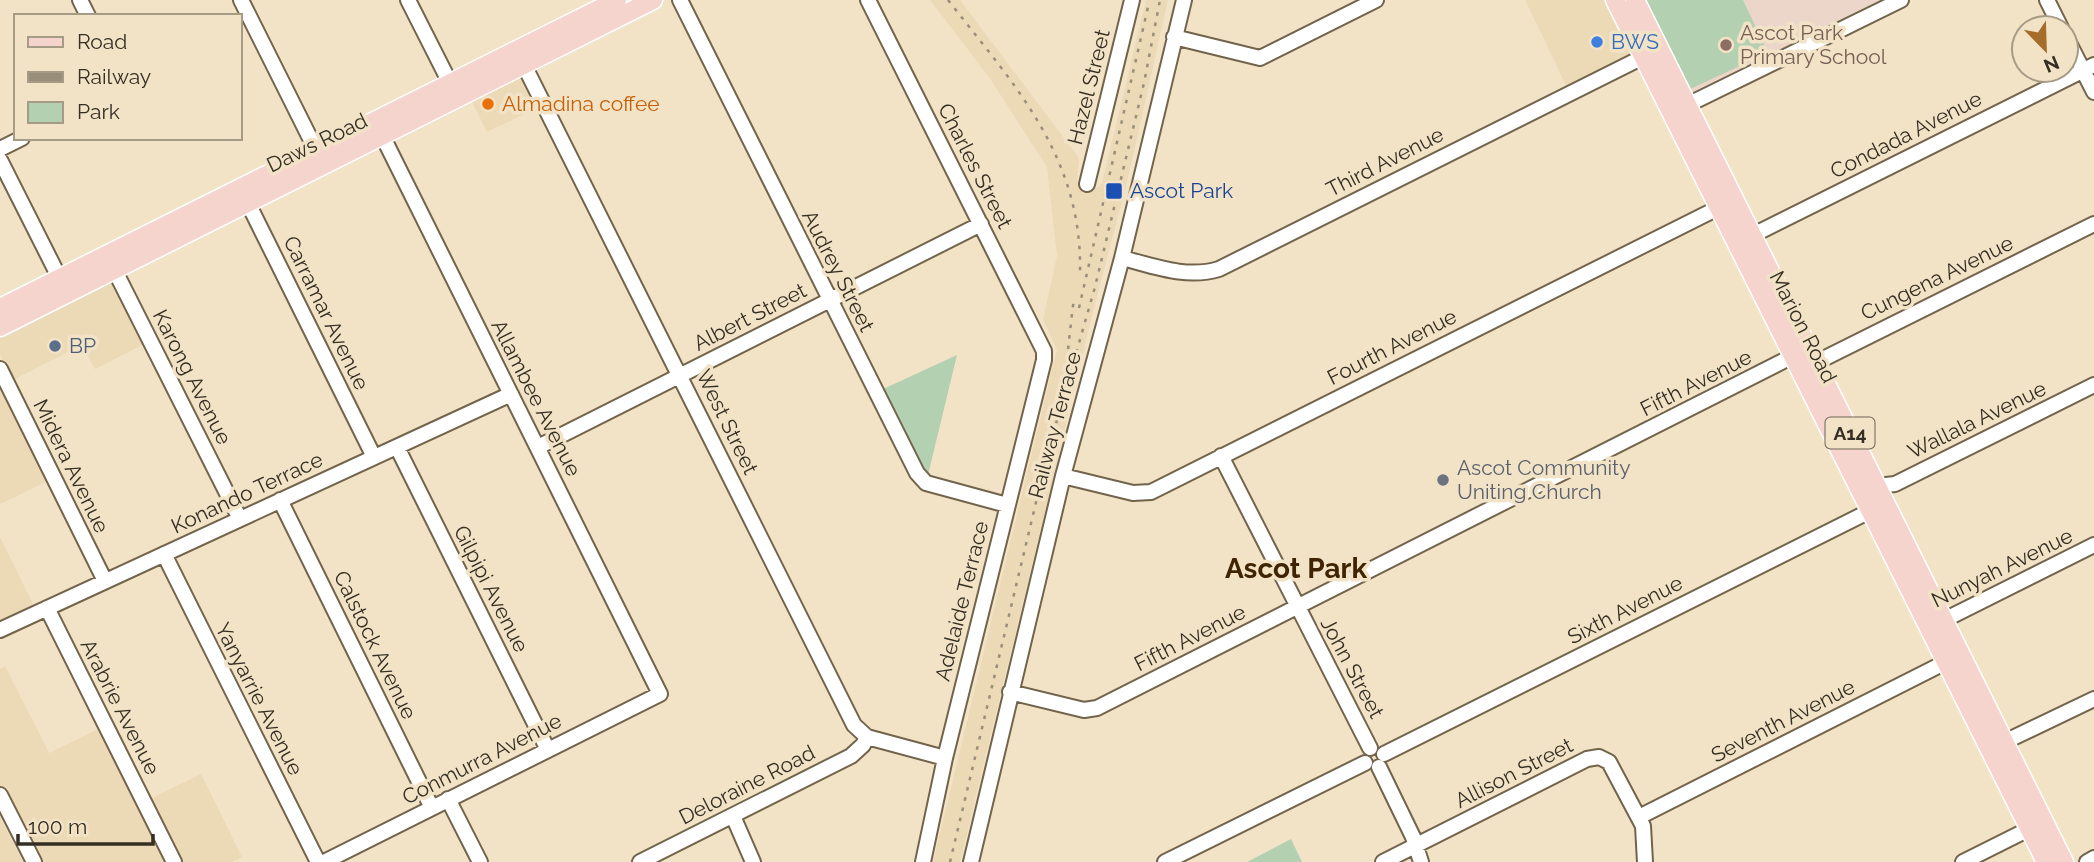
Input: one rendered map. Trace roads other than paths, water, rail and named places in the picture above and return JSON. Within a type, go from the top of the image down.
[{"type":"main road","name":"Daws Road","points":[[0,327],[63,286],[520,57],[617,0]]},
{"type":"main road","name":"Daws Road","points":[[378,129],[450,83],[520,57],[653,0]]},
{"type":"main road","name":"Marion Road","points":[[1615,0],[1651,53],[1744,240],[1796,363],[1878,507],[2037,825],[2064,862]]},
{"type":"main road","name":"Marion Road","points":[[1634,0],[1651,53]]},
{"type":"main road","name":"Daws Road","points":[[0,308],[63,286]]},
{"type":"main road","name":"Marion Road","points":[[1796,363],[1886,484],[1878,507]]},
{"type":"main road","name":"Marion Road","points":[[1936,624],[1946,662],[1997,746]]},
{"type":"main road","name":"Marion Road","points":[[2037,825],[2046,862]]},
{"type":"street","points":[[241,0],[246,26],[320,157]]},
{"type":"street","points":[[408,0],[450,83]]},
{"type":"street","name":"Audrey Street","points":[[680,0],[917,473],[926,483],[1007,505]]},
{"type":"street","name":"Charles Street","points":[[867,0],[1044,351]]},
{"type":"street","name":"Hazel Street","points":[[1087,184],[1132,0]]},
{"type":"street","name":"Railway Terrace","points":[[971,862],[1063,476],[1122,258],[1184,0]]},
{"type":"street","points":[[1174,37],[1260,58],[1376,0]]},
{"type":"street","points":[[1679,109],[1901,0]]},
{"type":"street","name":"Third Avenue","points":[[1122,258],[1186,274],[1219,270],[1651,53]]},
{"type":"street","name":"West Street","points":[[520,57],[849,715],[859,731],[867,737]]},
{"type":"street","points":[[2089,68],[2094,92]]},
{"type":"street","name":"Condada Avenue","points":[[1744,240],[2089,68]]},
{"type":"street","name":"Allambee Avenue","points":[[378,129],[660,694]]},
{"type":"street","points":[[0,149],[18,140]]},
{"type":"street","points":[[0,160],[63,286]]},
{"type":"street","name":"Carramar Avenue","points":[[244,195],[374,457]]},
{"type":"street","name":"Fourth Avenue","points":[[1063,476],[1133,493],[1151,492],[1726,204]]},
{"type":"street","name":"Cungena Avenue","points":[[1796,363],[2094,223]]},
{"type":"street","name":"Albert Street","points":[[538,447],[982,224]]},
{"type":"street","name":"Karong Avenue","points":[[111,262],[240,519]]},
{"type":"street","name":"Adelaide Terrace","points":[[923,862],[945,758],[1044,360],[1044,351]]},
{"type":"street","name":"Fifth Avenue","points":[[1010,692],[1084,710],[1097,708],[1796,363]]},
{"type":"street","name":"Midera Avenue","points":[[0,369],[105,581]]},
{"type":"street","name":"Wallala Avenue","points":[[1886,484],[2094,385]]},
{"type":"street","name":"Konando Terrace","points":[[0,629],[512,394]]},
{"type":"street","name":"Gilpipi Avenue","points":[[397,447],[548,750]]},
{"type":"street","name":"John Street","points":[[1221,456],[1375,758],[1421,862]]},
{"type":"street","name":"Calstock Avenue","points":[[281,500],[432,808]]},
{"type":"street","name":"Sixth Avenue","points":[[1166,862],[1878,507]]},
{"type":"street","name":"Nunyah Avenue","points":[[1936,624],[2094,545]]},
{"type":"street","name":"Yanyarrie Avenue","points":[[163,554],[321,862]]},
{"type":"street","name":"Arabrie Avenue","points":[[47,608],[174,862]]},
{"type":"street","name":"Seventh Avenue","points":[[1639,817],[1946,662]]},
{"type":"street","name":"Conmurra Avenue","points":[[321,862],[660,694]]},
{"type":"street","points":[[1997,746],[2094,699]]},
{"type":"street","points":[[867,737],[945,758]]},
{"type":"street","name":"Deloraine Road","points":[[640,862],[851,756],[867,737]]},
{"type":"street","name":"Allison Street","points":[[1383,862],[1594,757],[1599,757],[1609,762],[1639,817],[1645,832],[1645,862]]},
{"type":"street","points":[[0,795],[34,862]]},
{"type":"street","points":[[449,799],[480,862]]},
{"type":"street","points":[[733,816],[753,862]]},
{"type":"street","points":[[1963,862],[2037,825]]},
{"type":"street","points":[[2087,862],[2094,858]]},
{"type":"railway","points":[[948,0],[1020,94],[1057,159],[1070,194],[1078,232],[1080,274]]},
{"type":"railway","points":[[950,862],[1049,448],[1095,287],[1144,83],[1160,0]]},
{"type":"railway","points":[[1079,308],[1148,7]]},
{"type":"railway","points":[[1068,349],[1074,297]]},
{"type":"place","name":"BWS","points":[[1597,42]]},
{"type":"place","name":"Ascot Park Primary School","points":[[1726,45]]},
{"type":"place","name":"Almadina coffee","points":[[488,104]]},
{"type":"place","name":"Ascot Park","points":[[1114,191]]},
{"type":"place","name":"BP","points":[[55,346]]},
{"type":"place","name":"Ascot Community Uniting Church","points":[[1443,480]]},
{"type":"district","name":"Ascot Park","points":[[1296,568]]}]
